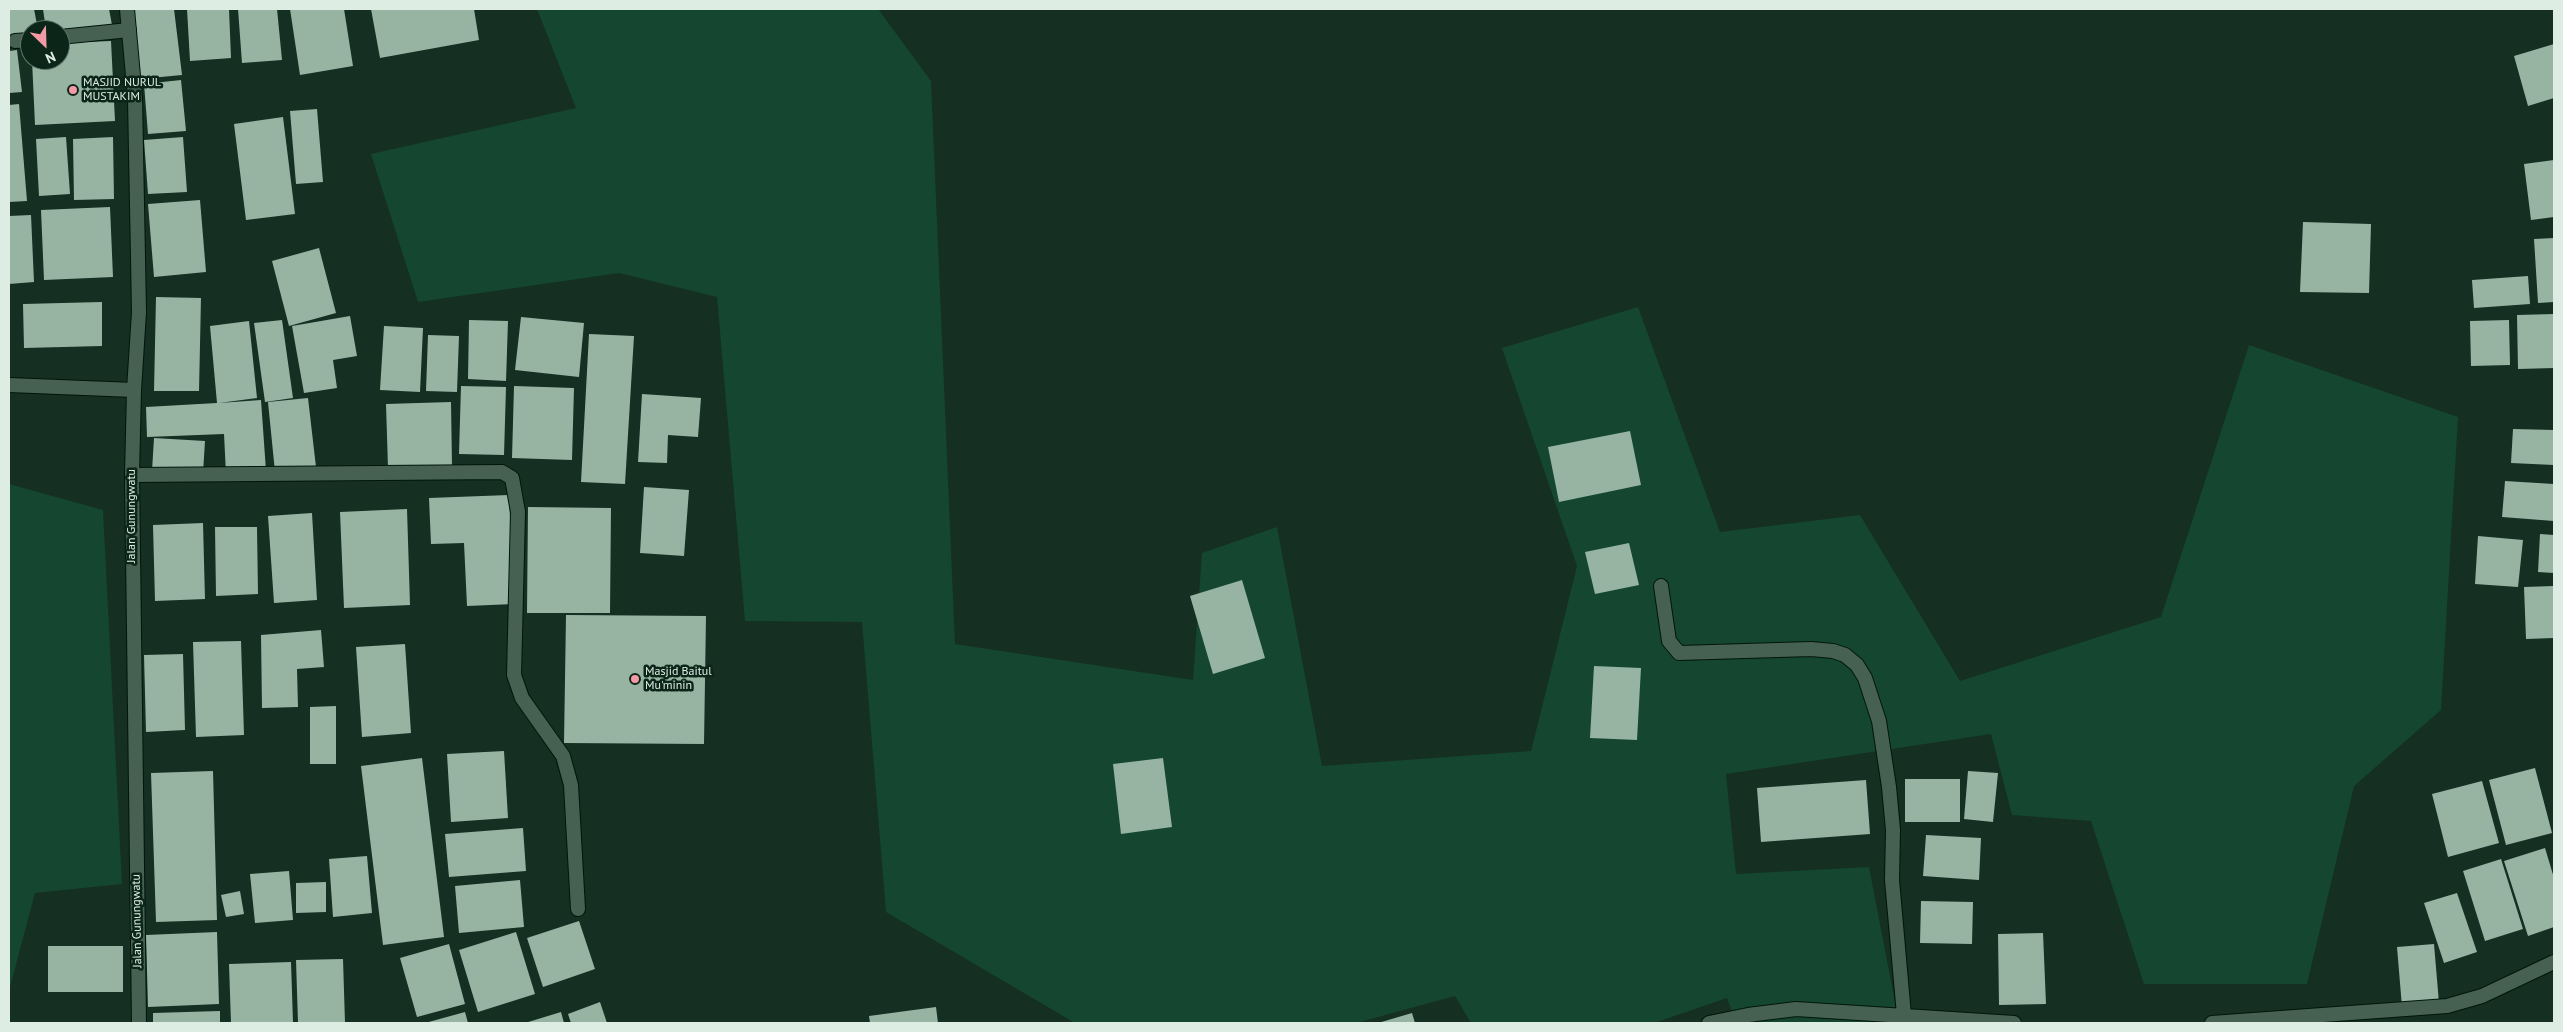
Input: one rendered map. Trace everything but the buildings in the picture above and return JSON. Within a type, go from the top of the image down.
[{"type":"street","name":"Jalan Gunungwatu","points":[[127,9],[135,98],[139,312],[134,390],[132,475],[139,1023]]},
{"type":"street","points":[[70,36],[129,30]]},
{"type":"street","points":[[15,41],[20,41]]},
{"type":"street","points":[[9,385],[134,390]]},
{"type":"street","points":[[132,475],[502,472],[512,478],[518,512],[514,675],[522,698],[563,756],[571,785],[578,909]]},
{"type":"street","points":[[1661,586],[1669,641],[1679,653],[1810,649],[1833,651],[1845,655],[1857,665],[1865,678],[1872,694],[1879,721],[1889,787],[1893,830],[1892,880],[1904,1015]]},
{"type":"street","points":[[2212,1023],[2347,1018],[2447,1006],[2482,996],[2554,962]]},
{"type":"street","points":[[1709,1023],[1748,1015],[1796,1009],[2014,1023]]},
{"type":"green space","points":[[537,9],[878,9],[931,81],[955,644],[1193,680],[1202,553],[1277,527],[1322,766],[1531,751],[1577,566],[1502,348],[1638,307],[1720,532],[1860,515],[1960,681],[2161,617],[2249,345],[2458,417],[2441,710],[2354,786],[2307,984],[2144,984],[2091,821],[2012,815],[1991,734],[1726,774],[1736,874],[1869,867],[1899,1023],[1736,1023],[1727,998],[1654,1023],[1471,1023],[1455,996],[1356,1023],[1075,1023],[886,912],[862,622],[745,621],[717,297],[619,273],[418,302],[371,154],[576,108]]},
{"type":"green space","points":[[9,484],[103,510],[122,884],[35,893],[9,991]]},
{"type":"place","name":"MASJID NURUL MUSTAKIM","points":[[73,90]]},
{"type":"place","name":"Masjid Baitul Mu'minin","points":[[635,679]]}]
